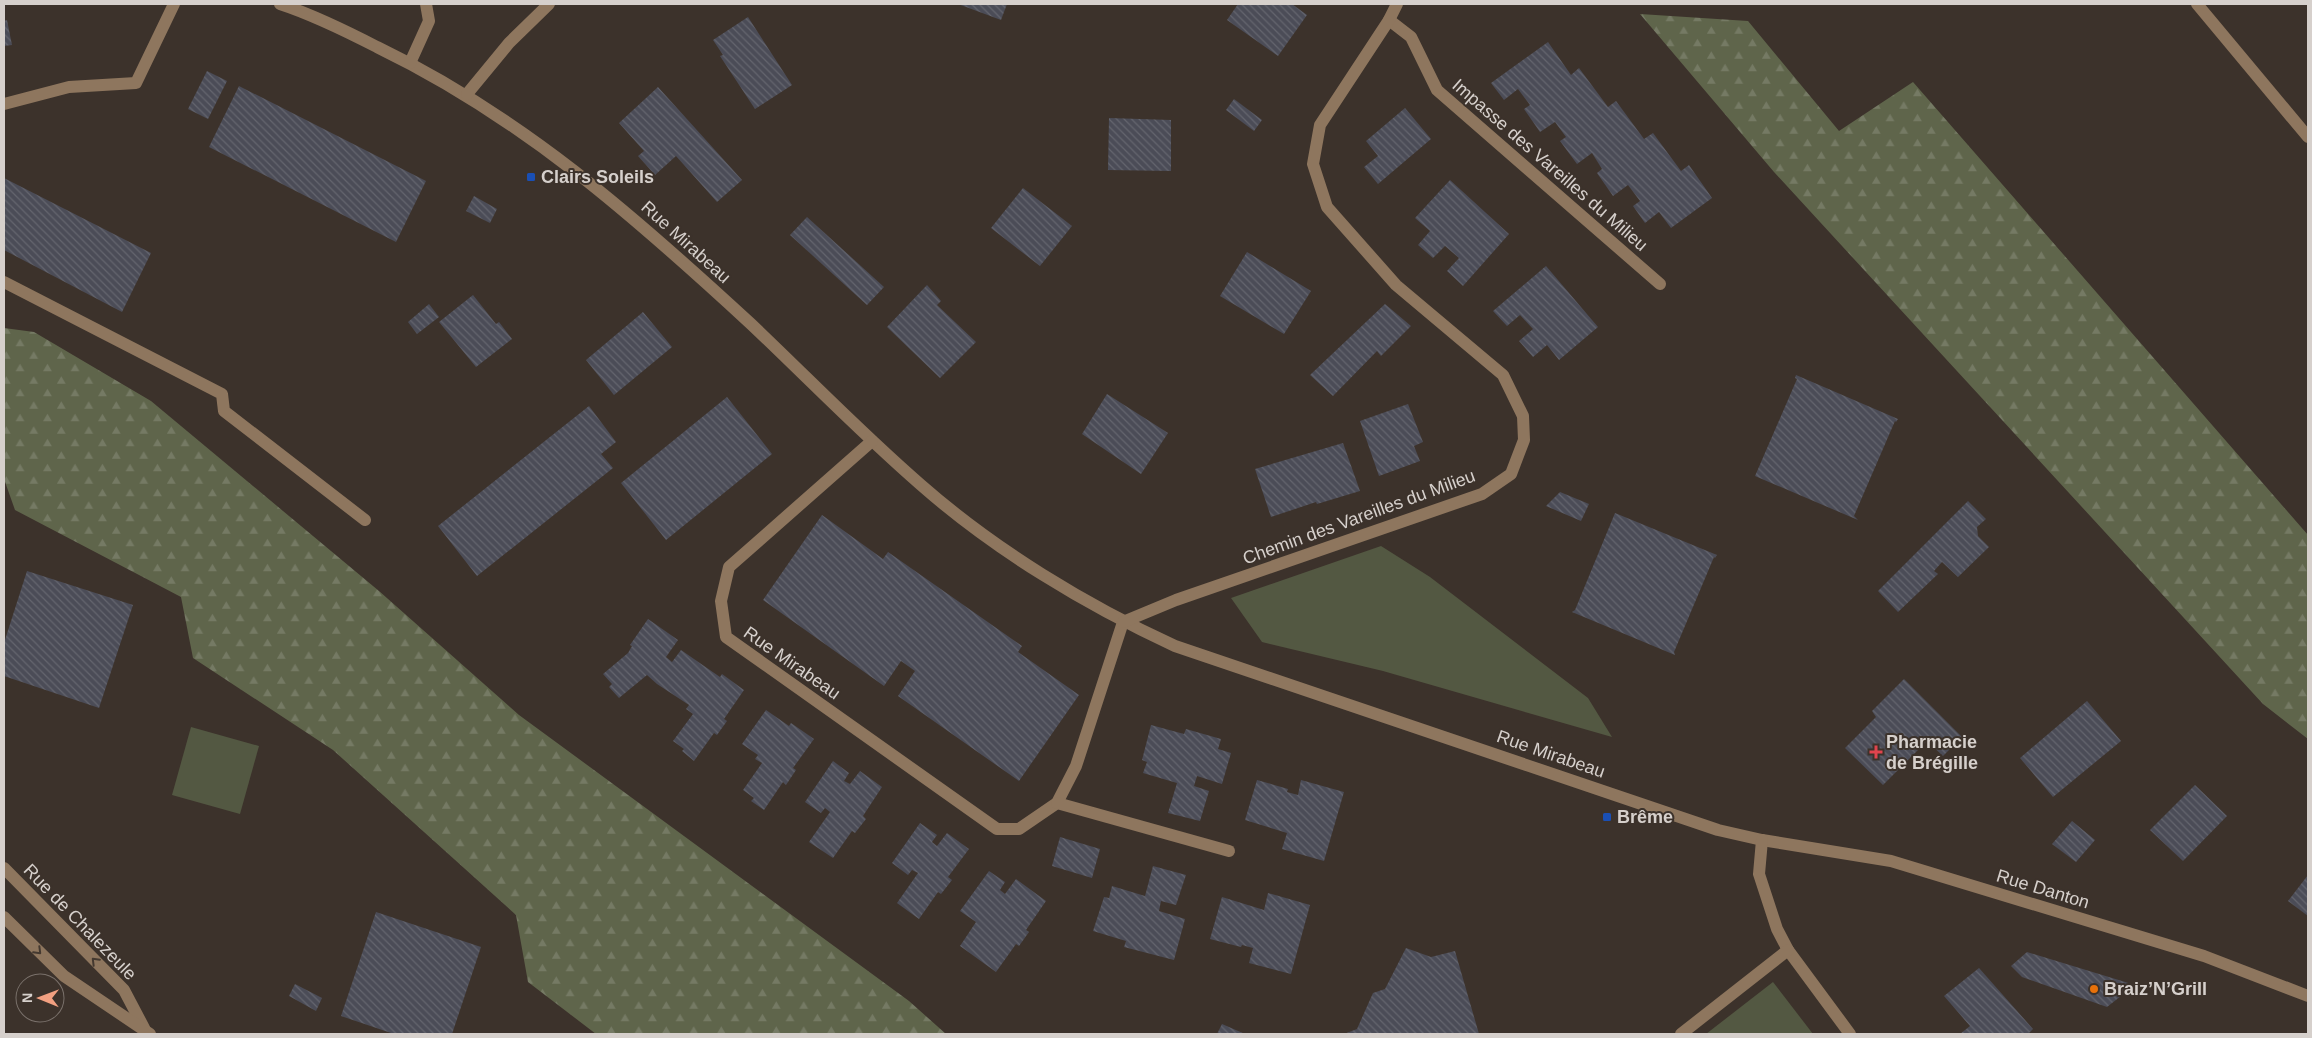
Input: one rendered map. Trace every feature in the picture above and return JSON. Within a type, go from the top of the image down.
[{"type":"street","points":[[4,104],[69,87],[136,83],[174,4]]},
{"type":"street","points":[[280,4],[410,63],[429,21],[426,4]]},
{"type":"street","points":[[467,94],[509,43],[549,4]]},
{"type":"street","name":"Chemin des Vareilles du Milieu","points":[[1123,622],[1176,600],[1482,494],[1511,474],[1524,440],[1523,416],[1503,375],[1396,285],[1327,207],[1313,164],[1320,126],[1389,20],[1396,4]]},
{"type":"street","points":[[2197,4],[2308,137]]},
{"type":"street","name":"Impasse des Vareilles du Milieu","points":[[1389,20],[1410,38],[1437,90],[1660,284]]},
{"type":"street","name":"Rue Mirabeau","points":[[410,63],[467,94],[540,144],[606,193],[752,325],[872,441],[923,487],[1003,548],[1123,622],[1175,646],[1718,830],[1762,840]]},
{"type":"street","points":[[4,282],[222,394],[224,410],[365,520]]},
{"type":"street","name":"Rue Mirabeau","points":[[872,441],[729,567],[721,601],[726,637],[997,829],[1019,829],[1057,803],[1076,766],[1123,622]]},
{"type":"street","points":[[1057,803],[1229,851]]},
{"type":"street","points":[[1762,840],[1759,874],[1777,929],[1788,950],[1850,1034]]},
{"type":"street","name":"Rue Danton","points":[[1762,840],[1891,861],[2204,956],[2308,996]]},
{"type":"street","name":"Rue de Chalezeule","points":[[4,868],[124,990],[147,1031]]},
{"type":"street","name":"Rue de Chalezeule","points":[[4,917],[64,976],[147,1031]]},
{"type":"street","points":[[1680,1034],[1788,950]]},
{"type":"green space","points":[[1640,14],[1748,21],[1839,131],[1913,82],[2308,535],[2308,739],[2263,704],[1774,172]]},
{"type":"green space","points":[[4,328],[34,332],[151,401],[379,591],[519,715],[909,1001],[946,1034],[596,1034],[528,982],[516,915],[333,750],[193,658],[181,597],[15,510],[4,479]]},
{"type":"green space","points":[[1381,546],[1430,577],[1588,698],[1612,737],[1383,671],[1262,642],[1231,598]]},
{"type":"green space","points":[[191,727],[259,746],[240,814],[172,795]]},
{"type":"green space","points":[[1773,982],[1813,1034],[1706,1034]]},
{"type":"building","points":[[958,4],[1007,4],[1001,20]]},
{"type":"building","points":[[1238,4],[1292,4],[1307,15],[1278,56],[1227,20]]},
{"type":"building","points":[[748,17],[792,85],[755,109],[720,56],[723,55],[713,40]]},
{"type":"building","points":[[7,20],[12,45],[4,46],[4,21]]},
{"type":"building","points":[[1548,42],[1571,75],[1579,68],[1608,107],[1616,101],[1644,139],[1653,133],[1681,171],[1689,165],[1712,198],[1671,228],[1659,212],[1645,223],[1633,206],[1640,201],[1628,185],[1613,196],[1597,173],[1602,169],[1592,153],[1577,164],[1560,141],[1566,137],[1555,122],[1540,132],[1524,109],[1530,105],[1518,89],[1504,100],[1491,83]]},
{"type":"building","points":[[207,71],[227,81],[208,119],[188,109]]},
{"type":"building","points":[[239,86],[426,181],[396,242],[209,147]]},
{"type":"building","points":[[658,87],[742,180],[717,202],[676,156],[655,175],[638,156],[644,151],[619,123]]},
{"type":"building","points":[[1234,99],[1262,120],[1254,131],[1226,110]]},
{"type":"building","points":[[1405,108],[1431,139],[1378,184],[1364,167],[1378,156],[1366,141]]},
{"type":"building","points":[[1109,118],[1171,120],[1171,171],[1108,170]]},
{"type":"building","points":[[4,178],[151,253],[122,312],[4,250]]},
{"type":"building","points":[[1450,180],[1509,234],[1463,286],[1447,271],[1459,258],[1445,246],[1433,258],[1418,245],[1430,231],[1415,218]]},
{"type":"building","points":[[1023,188],[1072,226],[1040,266],[991,228]]},
{"type":"building","points":[[474,196],[497,209],[490,223],[466,211]]},
{"type":"building","points":[[807,217],[884,287],[867,305],[790,235]]},
{"type":"building","points":[[1247,252],[1311,291],[1284,334],[1220,296]]},
{"type":"building","points":[[1546,266],[1598,327],[1559,360],[1547,345],[1533,357],[1519,341],[1533,329],[1520,315],[1507,326],[1493,311]]},
{"type":"building","points":[[927,285],[941,301],[937,305],[976,342],[940,378],[887,327]]},
{"type":"building","points":[[473,295],[496,324],[499,322],[512,339],[476,367],[439,322]]},
{"type":"building","points":[[429,304],[439,317],[417,334],[408,322]]},
{"type":"building","points":[[1385,304],[1411,326],[1381,356],[1377,351],[1333,396],[1310,375]]},
{"type":"building","points":[[643,312],[672,347],[614,395],[586,360]]},
{"type":"building","points":[[1796,375],[1898,419],[1895,421],[1854,516],[1858,520],[1755,476],[1797,379],[1795,378]]},
{"type":"building","points":[[1107,394],[1168,433],[1141,474],[1082,434]]},
{"type":"building","points":[[727,397],[772,454],[666,540],[621,483]]},
{"type":"building","points":[[1408,404],[1423,442],[1414,446],[1420,461],[1379,476],[1360,421]]},
{"type":"building","points":[[589,406],[616,442],[601,454],[613,468],[477,576],[438,526]]},
{"type":"building","points":[[1343,443],[1360,491],[1317,504],[1316,502],[1271,517],[1255,469]]},
{"type":"building","points":[[1560,492],[1589,504],[1581,521],[1546,506]]},
{"type":"building","points":[[1968,501],[1986,519],[1977,527],[1978,536],[1989,547],[1958,577],[1942,562],[1934,571],[1938,574],[1898,612],[1878,591]]},
{"type":"building","points":[[1615,513],[1717,555],[1714,557],[1674,652],[1675,655],[1572,612],[1575,610]]},
{"type":"building","points":[[822,515],[883,559],[888,552],[1022,646],[1018,652],[1079,695],[1019,781],[898,696],[915,671],[901,661],[884,686],[763,600]]},
{"type":"building","points":[[27,571],[133,605],[99,708],[4,676],[4,643]]},
{"type":"building","points":[[648,619],[678,640],[666,657],[672,662],[681,650],[720,677],[722,674],[744,690],[724,719],[727,721],[717,735],[714,733],[694,761],[682,751],[684,749],[673,741],[693,714],[686,709],[689,705],[657,684],[647,675],[619,698],[609,687],[612,684],[603,674],[628,653],[632,646],[630,645]]},
{"type":"building","points":[[1904,679],[1962,737],[1943,756],[1927,741],[1883,785],[1845,748],[1876,717],[1872,711]]},
{"type":"building","points":[[2087,701],[2121,741],[2053,797],[2020,758]]},
{"type":"building","points":[[766,710],[789,726],[791,723],[814,739],[793,768],[796,770],[786,785],[783,782],[764,810],[751,801],[754,798],[743,790],[762,763],[755,759],[758,755],[742,744]]},
{"type":"building","points":[[1151,725],[1184,734],[1186,729],[1221,739],[1218,749],[1231,753],[1222,784],[1197,776],[1194,786],[1209,791],[1200,821],[1168,813],[1177,783],[1143,773],[1147,762],[1142,760]]},
{"type":"building","points":[[833,761],[849,773],[844,781],[850,784],[860,771],[882,787],[863,816],[866,819],[855,833],[852,831],[833,858],[809,842],[830,812],[825,808],[821,813],[805,802]]},
{"type":"building","points":[[1257,780],[1288,789],[1287,792],[1298,795],[1301,780],[1344,792],[1324,861],[1282,849],[1287,833],[1245,820]]},
{"type":"building","points":[[2195,785],[2227,816],[2183,861],[2150,830]]},
{"type":"building","points":[[2072,821],[2095,840],[2076,862],[2052,844]]},
{"type":"building","points":[[920,823],[937,835],[932,842],[937,846],[947,833],[969,849],[948,877],[952,880],[941,894],[938,892],[919,919],[897,903],[918,873],[912,870],[908,875],[892,863]]},
{"type":"building","points":[[1060,837],[1100,849],[1092,878],[1052,866]]},
{"type":"building","points":[[1153,866],[1186,875],[1176,905],[1161,901],[1159,911],[1185,919],[1174,960],[1124,947],[1126,941],[1093,931],[1104,897],[1109,898],[1112,886],[1145,896]]},
{"type":"building","points":[[989,871],[1005,882],[1000,890],[1005,894],[1016,879],[1046,901],[1026,930],[1029,932],[1019,946],[1016,944],[996,972],[960,946],[976,922],[960,911]]},
{"type":"building","points":[[2308,875],[2308,916],[2288,901]]},
{"type":"building","points":[[1268,893],[1310,905],[1291,974],[1249,963],[1253,948],[1210,939],[1222,897],[1264,910]]},
{"type":"building","points":[[376,912],[481,947],[452,1034],[394,1034],[341,1016]]},
{"type":"building","points":[[1406,948],[1431,957],[1455,951],[1479,1034],[1344,1034],[1357,1029],[1373,993],[1385,989]]},
{"type":"building","points":[[2027,952],[2135,985],[2107,1007],[2022,977],[2011,966]]},
{"type":"building","points":[[1979,968],[2033,1029],[2028,1034],[1960,1034],[1970,1026],[1944,996]]},
{"type":"building","points":[[295,984],[322,998],[316,1011],[289,996]]},
{"type":"building","points":[[1222,1024],[1245,1034],[1217,1034]]},
{"type":"place","name":"Clairs Soleils","points":[[531,177]]},
{"type":"place","name":"Pharmacie de Brégille","points":[[1876,752]]},
{"type":"place","name":"Brême","points":[[1607,817]]},
{"type":"place","name":"Braiz’N’Grill","points":[[2094,989]]}]
